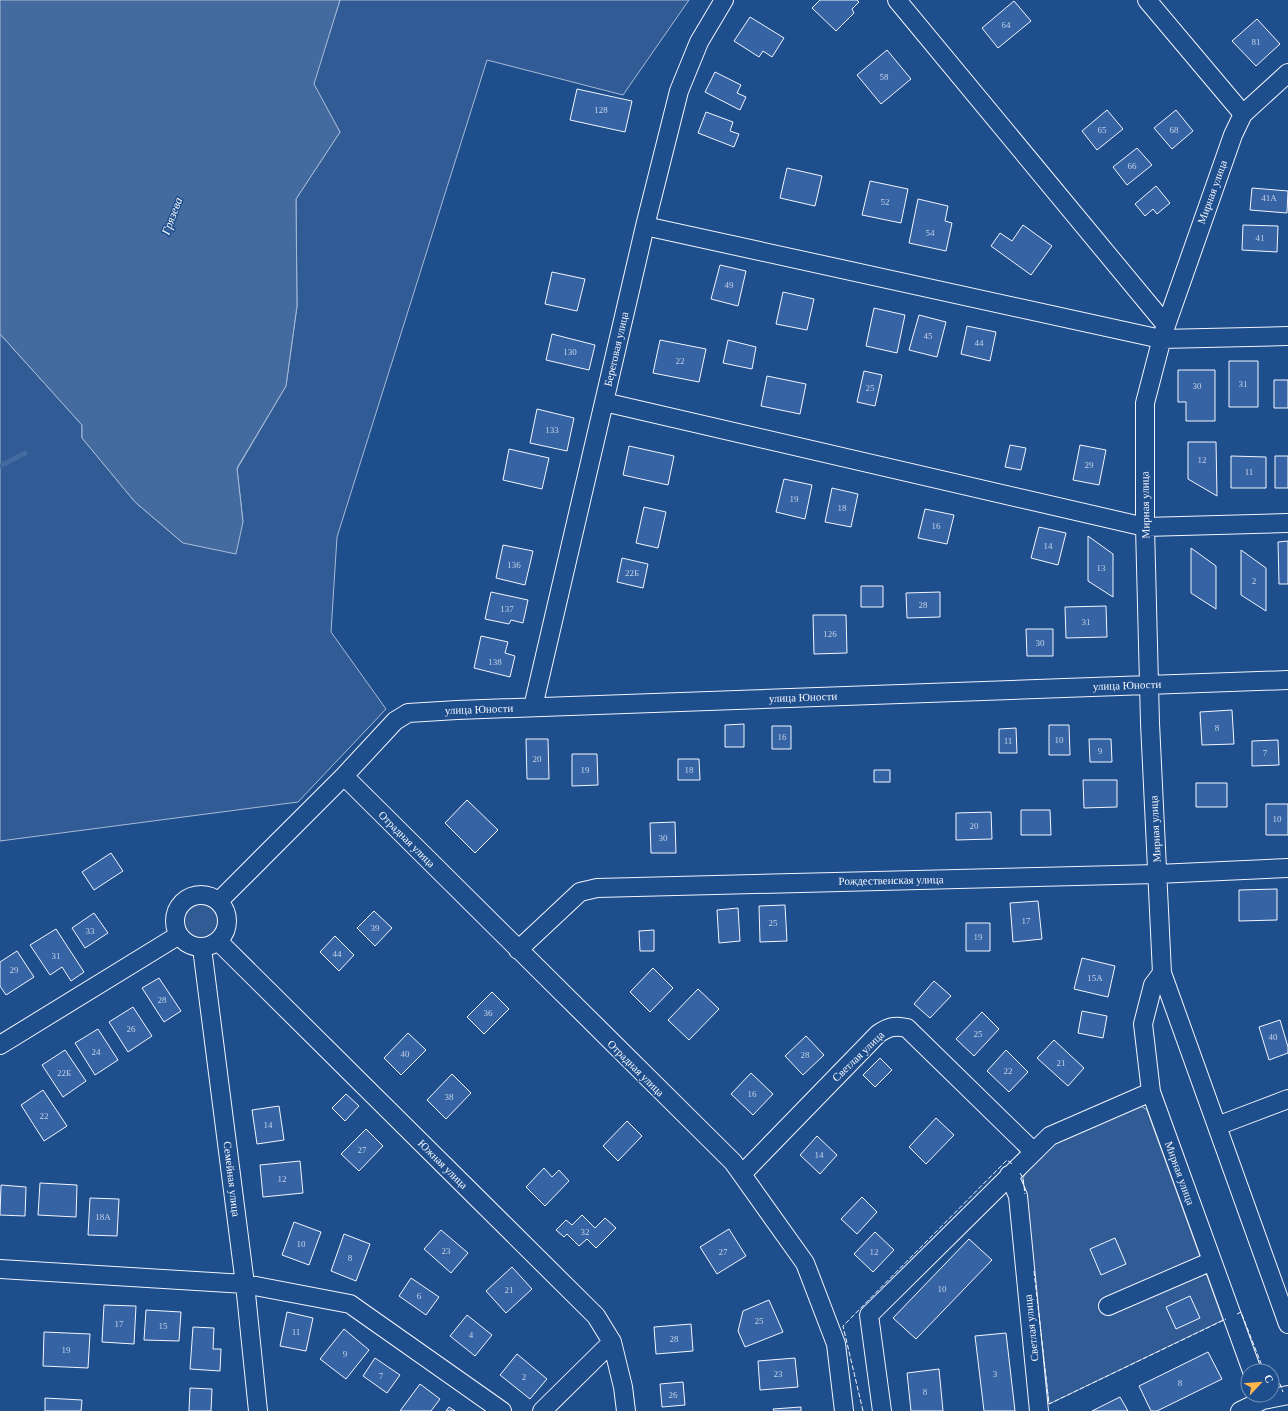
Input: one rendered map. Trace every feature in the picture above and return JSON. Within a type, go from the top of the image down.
[{"type":"street","name":"Береговая улица","points":[[533,707],[645,226],[679,91],[699,42],[724,0]]},
{"type":"street","points":[[897,0],[1164,332]]},
{"type":"street","points":[[1147,0],[1243,114]]},
{"type":"street","name":"Мирная улица","points":[[1288,73],[1243,114],[1233,135],[1164,332],[1145,403],[1145,526],[1149,684],[1162,973],[1288,1324]]},
{"type":"street","points":[[645,226],[1164,332],[1288,336]]},
{"type":"street","points":[[604,402],[1145,526],[1288,523]]},
{"type":"street","name":"улица Юности","points":[[219,901],[344,776],[383,732],[408,713],[422,711],[1288,680]]},
{"type":"street","name":"Отрадная улица","points":[[344,776],[733,1162],[805,1263],[836,1344],[844,1411]]},
{"type":"street","name":"Рождественская улица","points":[[518,950],[580,892],[597,888],[1157,874],[1288,868]]},
{"type":"street","points":[[196,895],[212,897],[219,901],[226,913],[227,926],[224,934],[210,944],[193,946],[185,942],[179,935],[175,919],[181,904],[196,895]]},
{"type":"street","points":[[0,1045],[179,935]]},
{"type":"street","name":"Семейная улица","points":[[210,944],[258,1411]]},
{"type":"street","name":"Южная улица","points":[[210,944],[596,1316],[612,1342],[623,1387],[626,1411]]},
{"type":"street","name":"Мирная улица","points":[[1162,973],[1153,985],[1143,1024],[1151,1092],[1249,1363]]},
{"type":"street","name":"Светлая улица","points":[[742,1174],[878,1034],[886,1028],[896,1026],[906,1028],[1034,1152]]},
{"type":"street","points":[[882,1411],[869,1315],[1050,1136],[1151,1092]]},
{"type":"street","points":[[1217,1126],[1288,1099]]},
{"type":"street","name":"Светлая улица","points":[[1009,1175],[1018,1196],[1039,1411]]},
{"type":"street","points":[[1108,1306],[1212,1261]]},
{"type":"street","points":[[0,1269],[246,1284],[350,1304],[502,1411]]},
{"type":"street","points":[[542,1411],[612,1342]]},
{"type":"street","points":[[1240,1411],[1260,1403]]},
{"type":"shaded area","points":[[340,0],[689,0],[623,95],[487,60],[337,537],[331,632],[386,709],[298,802],[0,841],[0,334],[82,425],[82,438],[135,502],[183,543],[243,522],[237,469],[286,386],[297,306],[296,199],[340,132],[313,84]]},
{"type":"shaded area","points":[[198,904],[204,904],[208,905],[215,911],[218,921],[217,928],[211,935],[204,938],[198,938],[194,937],[187,931],[184,924],[184,918],[185,914],[191,907]]},
{"type":"shaded area","points":[[1139,1105],[1147,1110],[1223,1320],[1049,1404],[1023,1178],[1027,1170],[1051,1146]]},
{"type":"water","points":[[0,0],[340,0],[314,84],[340,132],[296,199],[297,306],[286,386],[237,468],[243,522],[236,554],[183,543],[135,502],[82,438],[82,425],[0,334]]},
{"type":"building","points":[[820,0],[857,0],[859,2],[852,9],[854,13],[836,31],[812,8]]},
{"type":"building","points":[[1014,1],[1031,21],[998,48],[982,28]]},
{"type":"building","points":[[750,17],[784,38],[772,57],[763,51],[759,57],[734,41]]},
{"type":"building","points":[[1257,19],[1280,44],[1256,66],[1232,41]]},
{"type":"building","points":[[887,50],[911,79],[881,104],[857,75]]},
{"type":"building","points":[[715,72],[741,85],[737,93],[746,97],[740,110],[705,92]]},
{"type":"building","points":[[577,89],[632,101],[625,132],[570,120]]},
{"type":"building","points":[[1107,110],[1123,129],[1097,150],[1082,131]]},
{"type":"building","points":[[1176,110],[1193,131],[1172,149],[1154,128]]},
{"type":"building","points":[[706,112],[733,122],[730,131],[739,134],[734,147],[698,133]]},
{"type":"building","points":[[1137,148],[1152,165],[1127,185],[1113,167]]},
{"type":"building","points":[[787,168],[822,176],[815,206],[780,198]]},
{"type":"building","points":[[870,181],[908,189],[901,223],[862,215]]},
{"type":"building","points":[[1156,186],[1170,203],[1157,214],[1153,209],[1145,216],[1135,204]]},
{"type":"building","points":[[1252,188],[1288,191],[1287,213],[1250,210]]},
{"type":"building","points":[[918,199],[948,206],[945,221],[952,223],[946,251],[909,243]]},
{"type":"building","points":[[1023,225],[1052,246],[1031,275],[991,246],[1000,233],[1012,241]]},
{"type":"building","points":[[1243,225],[1278,226],[1277,252],[1242,250]]},
{"type":"building","points":[[720,265],[746,271],[738,306],[711,299]]},
{"type":"building","points":[[552,272],[585,279],[577,311],[545,304]]},
{"type":"building","points":[[783,292],[814,299],[807,330],[776,324]]},
{"type":"building","points":[[874,308],[905,315],[897,353],[866,346]]},
{"type":"building","points":[[919,315],[946,322],[937,357],[909,350]]},
{"type":"building","points":[[967,326],[996,332],[990,361],[961,354]]},
{"type":"building","points":[[552,334],[595,345],[589,370],[546,360]]},
{"type":"building","points":[[660,340],[706,349],[699,382],[653,373]]},
{"type":"building","points":[[728,340],[756,347],[752,369],[723,363]]},
{"type":"building","points":[[1229,361],[1258,361],[1258,407],[1229,407]]},
{"type":"building","points":[[1178,370],[1215,370],[1215,421],[1186,421],[1186,402],[1178,402]]},
{"type":"building","points":[[864,371],[882,375],[875,406],[857,402]]},
{"type":"building","points":[[767,376],[806,384],[800,414],[761,406]]},
{"type":"building","points":[[1274,380],[1288,380],[1288,408],[1274,408]]},
{"type":"building","points":[[537,409],[574,418],[567,451],[530,443]]},
{"type":"building","points":[[1188,442],[1216,442],[1217,496],[1188,479]]},
{"type":"building","points":[[1010,445],[1026,448],[1021,470],[1005,467]]},
{"type":"building","points":[[1080,445],[1106,450],[1099,485],[1073,480]]},
{"type":"building","points":[[629,446],[674,456],[668,485],[623,475]]},
{"type":"building","points":[[509,449],[549,458],[542,489],[503,480]]},
{"type":"building","points":[[1231,456],[1266,457],[1266,488],[1231,488]]},
{"type":"building","points":[[1275,456],[1288,456],[1288,488],[1275,488]]},
{"type":"building","points":[[784,479],[812,485],[805,519],[776,512]]},
{"type":"building","points":[[832,488],[858,494],[851,527],[825,522]]},
{"type":"building","points":[[644,507],[666,512],[658,548],[636,543]]},
{"type":"building","points":[[925,509],[954,515],[947,544],[918,538]]},
{"type":"building","points":[[1039,527],[1066,533],[1058,565],[1031,558]]},
{"type":"building","points":[[1088,536],[1113,554],[1113,597],[1088,581]]},
{"type":"building","points":[[1288,541],[1288,584],[1279,584],[1278,542]]},
{"type":"building","points":[[503,545],[533,551],[525,585],[496,578]]},
{"type":"building","points":[[1191,548],[1216,566],[1216,609],[1191,593]]},
{"type":"building","points":[[1241,550],[1266,568],[1266,611],[1241,595]]},
{"type":"building","points":[[622,558],[648,564],[643,588],[617,582]]},
{"type":"building","points":[[861,586],[883,586],[883,607],[861,607]]},
{"type":"building","points":[[491,592],[528,600],[523,623],[511,620],[509,624],[485,619]]},
{"type":"building","points":[[940,592],[940,617],[907,618],[906,593]]},
{"type":"building","points":[[1106,606],[1107,637],[1066,638],[1065,607]]},
{"type":"building","points":[[813,615],[846,615],[847,653],[814,654]]},
{"type":"building","points":[[1026,629],[1053,629],[1053,656],[1027,656]]},
{"type":"building","points":[[481,636],[508,642],[505,653],[515,656],[510,677],[474,668]]},
{"type":"building","points":[[1232,710],[1234,744],[1202,745],[1200,712]]},
{"type":"building","points":[[744,724],[744,747],[725,747],[725,725]]},
{"type":"building","points":[[1049,725],[1069,725],[1070,755],[1049,755]]},
{"type":"building","points":[[772,726],[791,726],[791,749],[772,749]]},
{"type":"building","points":[[1016,728],[1017,753],[999,753],[999,729]]},
{"type":"building","points":[[526,739],[548,739],[549,779],[527,779]]},
{"type":"building","points":[[1089,739],[1111,739],[1112,762],[1090,762]]},
{"type":"building","points":[[1278,740],[1279,765],[1252,766],[1252,741]]},
{"type":"building","points":[[572,754],[597,754],[598,785],[572,786]]},
{"type":"building","points":[[678,759],[699,759],[700,780],[678,780]]},
{"type":"building","points":[[874,770],[890,770],[890,782],[874,782]]},
{"type":"building","points":[[1083,780],[1117,780],[1117,807],[1084,808]]},
{"type":"building","points":[[1196,783],[1227,783],[1227,807],[1196,807]]},
{"type":"building","points":[[467,800],[498,830],[475,853],[445,823]]},
{"type":"building","points":[[1266,804],[1288,804],[1288,835],[1266,835]]},
{"type":"building","points":[[1021,810],[1050,810],[1051,835],[1021,835]]},
{"type":"building","points":[[991,812],[992,839],[956,840],[956,813]]},
{"type":"building","points":[[675,822],[676,853],[651,853],[650,823]]},
{"type":"building","points":[[111,853],[123,871],[94,890],[82,872]]},
{"type":"building","points":[[1277,889],[1277,920],[1239,921],[1239,890]]},
{"type":"building","points":[[1038,901],[1042,939],[1013,942],[1010,903]]},
{"type":"building","points":[[785,905],[787,941],[760,942],[759,906]]},
{"type":"building","points":[[738,908],[740,941],[719,943],[717,910]]},
{"type":"building","points":[[374,911],[392,928],[375,946],[357,928]]},
{"type":"building","points":[[94,913],[108,933],[85,948],[72,928]]},
{"type":"building","points":[[966,923],[990,923],[990,951],[966,951]]},
{"type":"building","points":[[56,929],[84,972],[71,981],[62,967],[50,975],[30,945]]},
{"type":"building","points":[[654,930],[654,951],[640,951],[639,931]]},
{"type":"building","points":[[335,936],[354,955],[339,971],[320,952]]},
{"type":"building","points":[[17,951],[34,977],[6,995],[0,986],[0,962]]},
{"type":"building","points":[[1082,958],[1115,966],[1108,997],[1074,989]]},
{"type":"building","points":[[653,968],[673,988],[650,1012],[630,992]]},
{"type":"building","points":[[159,978],[181,1011],[164,1022],[142,988]]},
{"type":"building","points":[[934,981],[951,996],[930,1018],[914,1004]]},
{"type":"building","points":[[698,989],[719,1009],[689,1040],[668,1020]]},
{"type":"building","points":[[492,992],[509,1009],[484,1034],[467,1017]]},
{"type":"building","points":[[133,1007],[152,1036],[128,1052],[109,1022]]},
{"type":"building","points":[[1082,1011],[1107,1016],[1103,1038],[1078,1033]]},
{"type":"building","points":[[982,1012],[999,1029],[974,1056],[956,1039]]},
{"type":"building","points":[[1280,1020],[1288,1047],[1288,1053],[1269,1060],[1259,1027]]},
{"type":"building","points":[[98,1029],[118,1060],[95,1075],[75,1043]]},
{"type":"building","points":[[408,1033],[426,1050],[401,1075],[384,1058]]},
{"type":"building","points":[[806,1036],[824,1055],[803,1075],[785,1056]]},
{"type":"building","points":[[1054,1040],[1084,1068],[1068,1086],[1037,1058]]},
{"type":"building","points":[[65,1050],[86,1081],[63,1097],[42,1065]]},
{"type":"building","points":[[1006,1050],[1028,1072],[1009,1092],[987,1071]]},
{"type":"building","points":[[880,1058],[892,1070],[875,1087],[863,1075]]},
{"type":"building","points":[[751,1073],[773,1094],[753,1115],[731,1094]]},
{"type":"building","points":[[452,1074],[471,1093],[446,1119],[427,1100]]},
{"type":"building","points":[[43,1090],[67,1126],[44,1141],[21,1105]]},
{"type":"building","points":[[346,1094],[359,1106],[345,1121],[332,1108]]},
{"type":"building","points":[[279,1106],[284,1140],[257,1144],[252,1110]]},
{"type":"building","points":[[936,1118],[954,1135],[926,1164],[909,1147]]},
{"type":"building","points":[[627,1121],[642,1136],[618,1161],[603,1146]]},
{"type":"building","points":[[366,1129],[383,1146],[359,1171],[341,1154]]},
{"type":"building","points":[[817,1136],[837,1155],[820,1174],[800,1155]]},
{"type":"building","points":[[300,1161],[303,1193],[263,1197],[260,1165]]},
{"type":"building","points":[[544,1168],[552,1177],[559,1170],[569,1181],[545,1206],[526,1187]]},
{"type":"building","points":[[40,1183],[77,1185],[76,1217],[38,1215]]},
{"type":"building","points":[[1,1185],[26,1187],[25,1216],[0,1215]]},
{"type":"building","points":[[862,1197],[877,1212],[857,1234],[841,1219]]},
{"type":"building","points":[[90,1198],[119,1199],[117,1236],[88,1235]]},
{"type":"building","points":[[582,1215],[595,1228],[605,1218],[616,1228],[596,1248],[587,1239],[579,1246],[567,1234],[564,1237],[556,1230],[566,1220],[572,1225]]},
{"type":"building","points":[[294,1222],[321,1232],[309,1265],[282,1255]]},
{"type":"building","points":[[729,1229],[746,1256],[717,1274],[700,1247]]},
{"type":"building","points":[[441,1230],[468,1253],[451,1273],[424,1249]]},
{"type":"building","points":[[875,1232],[894,1250],[873,1272],[854,1254]]},
{"type":"building","points":[[344,1234],[370,1244],[356,1281],[331,1271]]},
{"type":"building","points":[[1115,1238],[1126,1264],[1101,1275],[1090,1249]]},
{"type":"building","points":[[969,1239],[992,1260],[916,1339],[893,1318]]},
{"type":"building","points":[[512,1267],[532,1289],[506,1313],[486,1291]]},
{"type":"building","points":[[411,1278],[439,1297],[426,1315],[399,1296]]},
{"type":"building","points":[[1190,1296],[1200,1318],[1176,1329],[1166,1307]]},
{"type":"building","points":[[769,1300],[783,1332],[745,1347],[738,1331],[743,1311]]},
{"type":"building","points":[[104,1305],[136,1306],[134,1344],[102,1342]]},
{"type":"building","points":[[146,1310],[181,1312],[179,1341],[144,1340]]},
{"type":"building","points":[[287,1312],[313,1318],[306,1351],[280,1346]]},
{"type":"building","points":[[467,1315],[492,1335],[475,1356],[450,1336]]},
{"type":"building","points":[[691,1324],[693,1351],[656,1354],[654,1327]]},
{"type":"building","points":[[193,1327],[214,1328],[213,1349],[221,1349],[220,1371],[190,1369]]},
{"type":"building","points":[[344,1329],[369,1350],[346,1379],[320,1359]]},
{"type":"building","points":[[44,1332],[90,1334],[88,1368],[43,1366]]},
{"type":"building","points":[[1006,1333],[1015,1411],[984,1411],[975,1336]]},
{"type":"building","points":[[1208,1352],[1222,1379],[1157,1411],[1151,1411],[1139,1386]]},
{"type":"building","points":[[517,1354],[547,1379],[530,1399],[500,1375]]},
{"type":"building","points":[[375,1358],[400,1375],[387,1393],[363,1376]]},
{"type":"building","points":[[795,1358],[798,1387],[760,1390],[758,1361]]},
{"type":"building","points":[[939,1369],[943,1411],[911,1411],[907,1373]]},
{"type":"building","points":[[683,1382],[685,1405],[662,1407],[660,1384]]},
{"type":"building","points":[[420,1384],[440,1399],[431,1411],[400,1411]]},
{"type":"building","points":[[190,1388],[212,1389],[211,1411],[189,1411]]},
{"type":"building","points":[[1120,1397],[1128,1411],[1092,1411]]},
{"type":"building","points":[[45,1398],[82,1400],[81,1411],[45,1411]]},
{"type":"building","points":[[449,1407],[455,1411],[446,1411]]},
{"type":"building","points":[[801,1407],[801,1411],[774,1411],[773,1409]]},
{"type":"waterway","name":"Грязева","points":[[0,466],[25,453]]},
{"type":"fence","points":[[863,1411],[843,1326],[1007,1160],[1012,1164]]},
{"type":"fence","points":[[1020,1173],[1023,1178],[1025,1194]]},
{"type":"fence","points":[[1034,1271],[1049,1404],[1226,1319]]},
{"type":"fence","points":[[1237,1314],[1241,1312],[1261,1363]]},
{"type":"fence","points":[[1280,1384],[1283,1392]]}]
